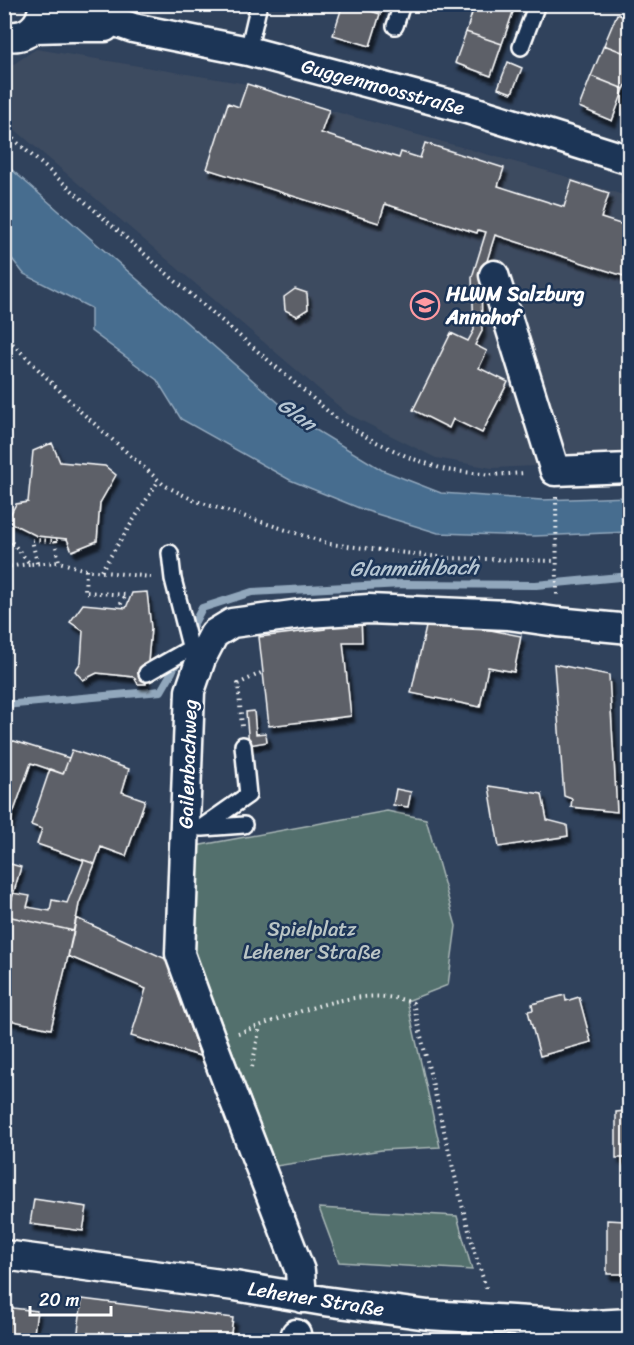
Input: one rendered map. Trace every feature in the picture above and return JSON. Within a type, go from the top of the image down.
[{"type":"street","name":"Guggenmoosstraße","points":[[65,4],[133,28],[248,51],[467,109],[630,160]]},
{"type":"street","name":"Guggenmoosstraße","points":[[22,30],[71,27],[133,28]]},
{"type":"street","points":[[494,275],[555,480],[630,468]]},
{"type":"street","name":"Gailenbachweg","points":[[302,1298],[300,1271],[180,954],[193,828],[190,691],[192,647],[232,623],[297,614],[369,609],[508,615],[630,629]]},
{"type":"street","name":"Lehener Straße","points":[[4,1255],[235,1286],[428,1316],[594,1325],[630,1323]]},
{"type":"lane","points":[[248,51],[259,4]]},
{"type":"lane","points":[[395,26],[402,4]]},
{"type":"lane","points":[[521,47],[537,4]]},
{"type":"lane","points":[[147,673],[192,647],[173,579],[170,554]]},
{"type":"lane","points":[[193,828],[248,795],[243,745]]},
{"type":"lane","points":[[193,828],[244,825]]},
{"type":"path","points":[[4,131],[217,318],[337,419],[408,457],[446,470],[555,480],[557,588]]},
{"type":"path","points":[[4,335],[81,412],[164,485],[193,500],[330,544],[448,558],[556,561]]},
{"type":"path","points":[[101,572],[159,480]]},
{"type":"path","points":[[4,533],[30,564]]},
{"type":"path","points":[[37,563],[32,540],[55,541],[61,538]]},
{"type":"path","points":[[55,541],[59,562]]},
{"type":"path","points":[[4,567],[59,562],[86,570],[160,578]]},
{"type":"path","points":[[86,570],[85,592],[126,595],[119,608]]},
{"type":"path","points":[[243,745],[238,684],[263,672]]},
{"type":"path","points":[[260,1026],[311,1008],[343,1000],[374,996],[413,1003],[475,1253],[489,1296]]},
{"type":"shaded area","name":"HLWM Salzburg Annahof","points":[[36,49],[247,84],[329,110],[561,175],[629,197],[629,462],[492,468],[436,458],[348,414],[5,121],[5,70]]},
{"type":"shaded area","points":[[4,163],[296,418],[382,470],[441,493],[542,500],[629,497],[629,532],[535,536],[438,533],[364,510],[290,480],[181,419],[157,380],[91,331],[91,308],[24,274],[5,250]]},
{"type":"green space","name":"Spielplatz Lehener Straße","points":[[387,811],[426,819],[456,926],[448,985],[407,1001],[440,1147],[382,1150],[276,1166],[194,950],[196,846]]},
{"type":"green space","points":[[319,1208],[457,1216],[472,1270],[339,1262]]},
{"type":"building","points":[[343,4],[350,4],[380,14],[370,46],[333,35]]},
{"type":"building","points":[[350,4],[383,4],[380,14]]},
{"type":"building","points":[[475,4],[491,4],[513,12],[502,44],[466,32]]},
{"type":"building","points":[[491,4],[516,4],[513,12]]},
{"type":"building","points":[[617,14],[630,19],[630,55],[604,45]]},
{"type":"building","points":[[466,32],[502,44],[491,76],[455,63]]},
{"type":"building","points":[[604,45],[630,55],[630,77],[624,89],[591,76]]},
{"type":"building","points":[[508,62],[522,68],[512,93],[498,88]]},
{"type":"building","points":[[591,76],[624,89],[612,121],[579,107]]},
{"type":"building","points":[[247,84],[329,110],[321,133],[399,158],[401,152],[420,158],[425,143],[504,168],[498,186],[564,207],[572,181],[609,193],[601,218],[630,227],[630,278],[495,235],[481,280],[482,331],[475,345],[487,351],[479,368],[508,382],[482,433],[453,419],[449,428],[413,410],[451,333],[468,341],[474,330],[472,277],[486,232],[478,230],[477,233],[385,204],[379,223],[207,169],[228,103],[239,107]]},
{"type":"building","points":[[295,289],[307,293],[308,309],[297,316],[285,310],[284,297]]},
{"type":"building","points":[[52,443],[60,462],[105,466],[116,475],[100,503],[97,541],[72,551],[67,539],[37,536],[7,521],[16,504],[28,502],[33,451]]},
{"type":"building","points":[[147,592],[151,628],[146,684],[138,684],[134,677],[97,673],[83,680],[75,671],[81,662],[83,631],[70,622],[83,604],[126,608],[132,593]]},
{"type":"building","points":[[428,618],[521,636],[514,672],[488,667],[480,707],[411,693]]},
{"type":"building","points":[[361,619],[362,642],[343,642],[351,716],[269,726],[259,637],[325,629],[325,620]]},
{"type":"building","points":[[554,664],[609,675],[617,812],[571,807],[572,799],[564,796]]},
{"type":"building","points":[[254,711],[256,734],[266,733],[267,742],[249,745],[246,712]]},
{"type":"building","points":[[14,741],[69,758],[63,774],[31,763],[9,825],[4,823],[4,742]]},
{"type":"building","points":[[72,750],[129,769],[122,792],[145,800],[126,856],[101,847],[95,864],[37,844],[42,829],[31,825],[50,769],[63,774]]},
{"type":"building","points":[[489,786],[542,794],[547,820],[567,825],[568,836],[499,847]]},
{"type":"building","points":[[396,789],[411,792],[408,807],[393,805]]},
{"type":"building","points":[[84,860],[95,864],[79,904],[74,931],[7,916],[13,893],[30,896],[27,907],[50,911],[52,900],[67,903]]},
{"type":"building","points":[[4,862],[21,867],[7,916],[4,915]]},
{"type":"building","points":[[7,916],[74,931],[51,1029],[4,1019],[4,925]]},
{"type":"building","points":[[76,918],[166,959],[200,1056],[131,1036],[146,989],[68,956]]},
{"type":"building","points":[[565,995],[566,1001],[579,997],[591,1042],[540,1056],[528,1011],[533,1010],[532,1004]]},
{"type":"building","points":[[626,1090],[630,1090],[630,1274],[607,1274],[607,1220],[626,1221],[626,1158],[616,1158],[616,1112],[626,1111]]},
{"type":"building","points":[[34,1199],[87,1207],[83,1231],[30,1224]]},
{"type":"building","points":[[82,1299],[233,1318],[230,1340],[77,1340]]},
{"type":"building","points":[[4,1307],[37,1311],[33,1340],[4,1340]]},
{"type":"waterway","name":"Glanmühlbach","points":[[188,635],[202,608],[252,592],[402,584],[536,585],[630,576]]},
{"type":"waterway","points":[[4,705],[161,691],[178,658]]},
{"type":"place","name":"HLWM Salzburg Annahof","points":[[425,305]]},
{"type":"water label","name":"Glan","points":[[297,414]]}]
